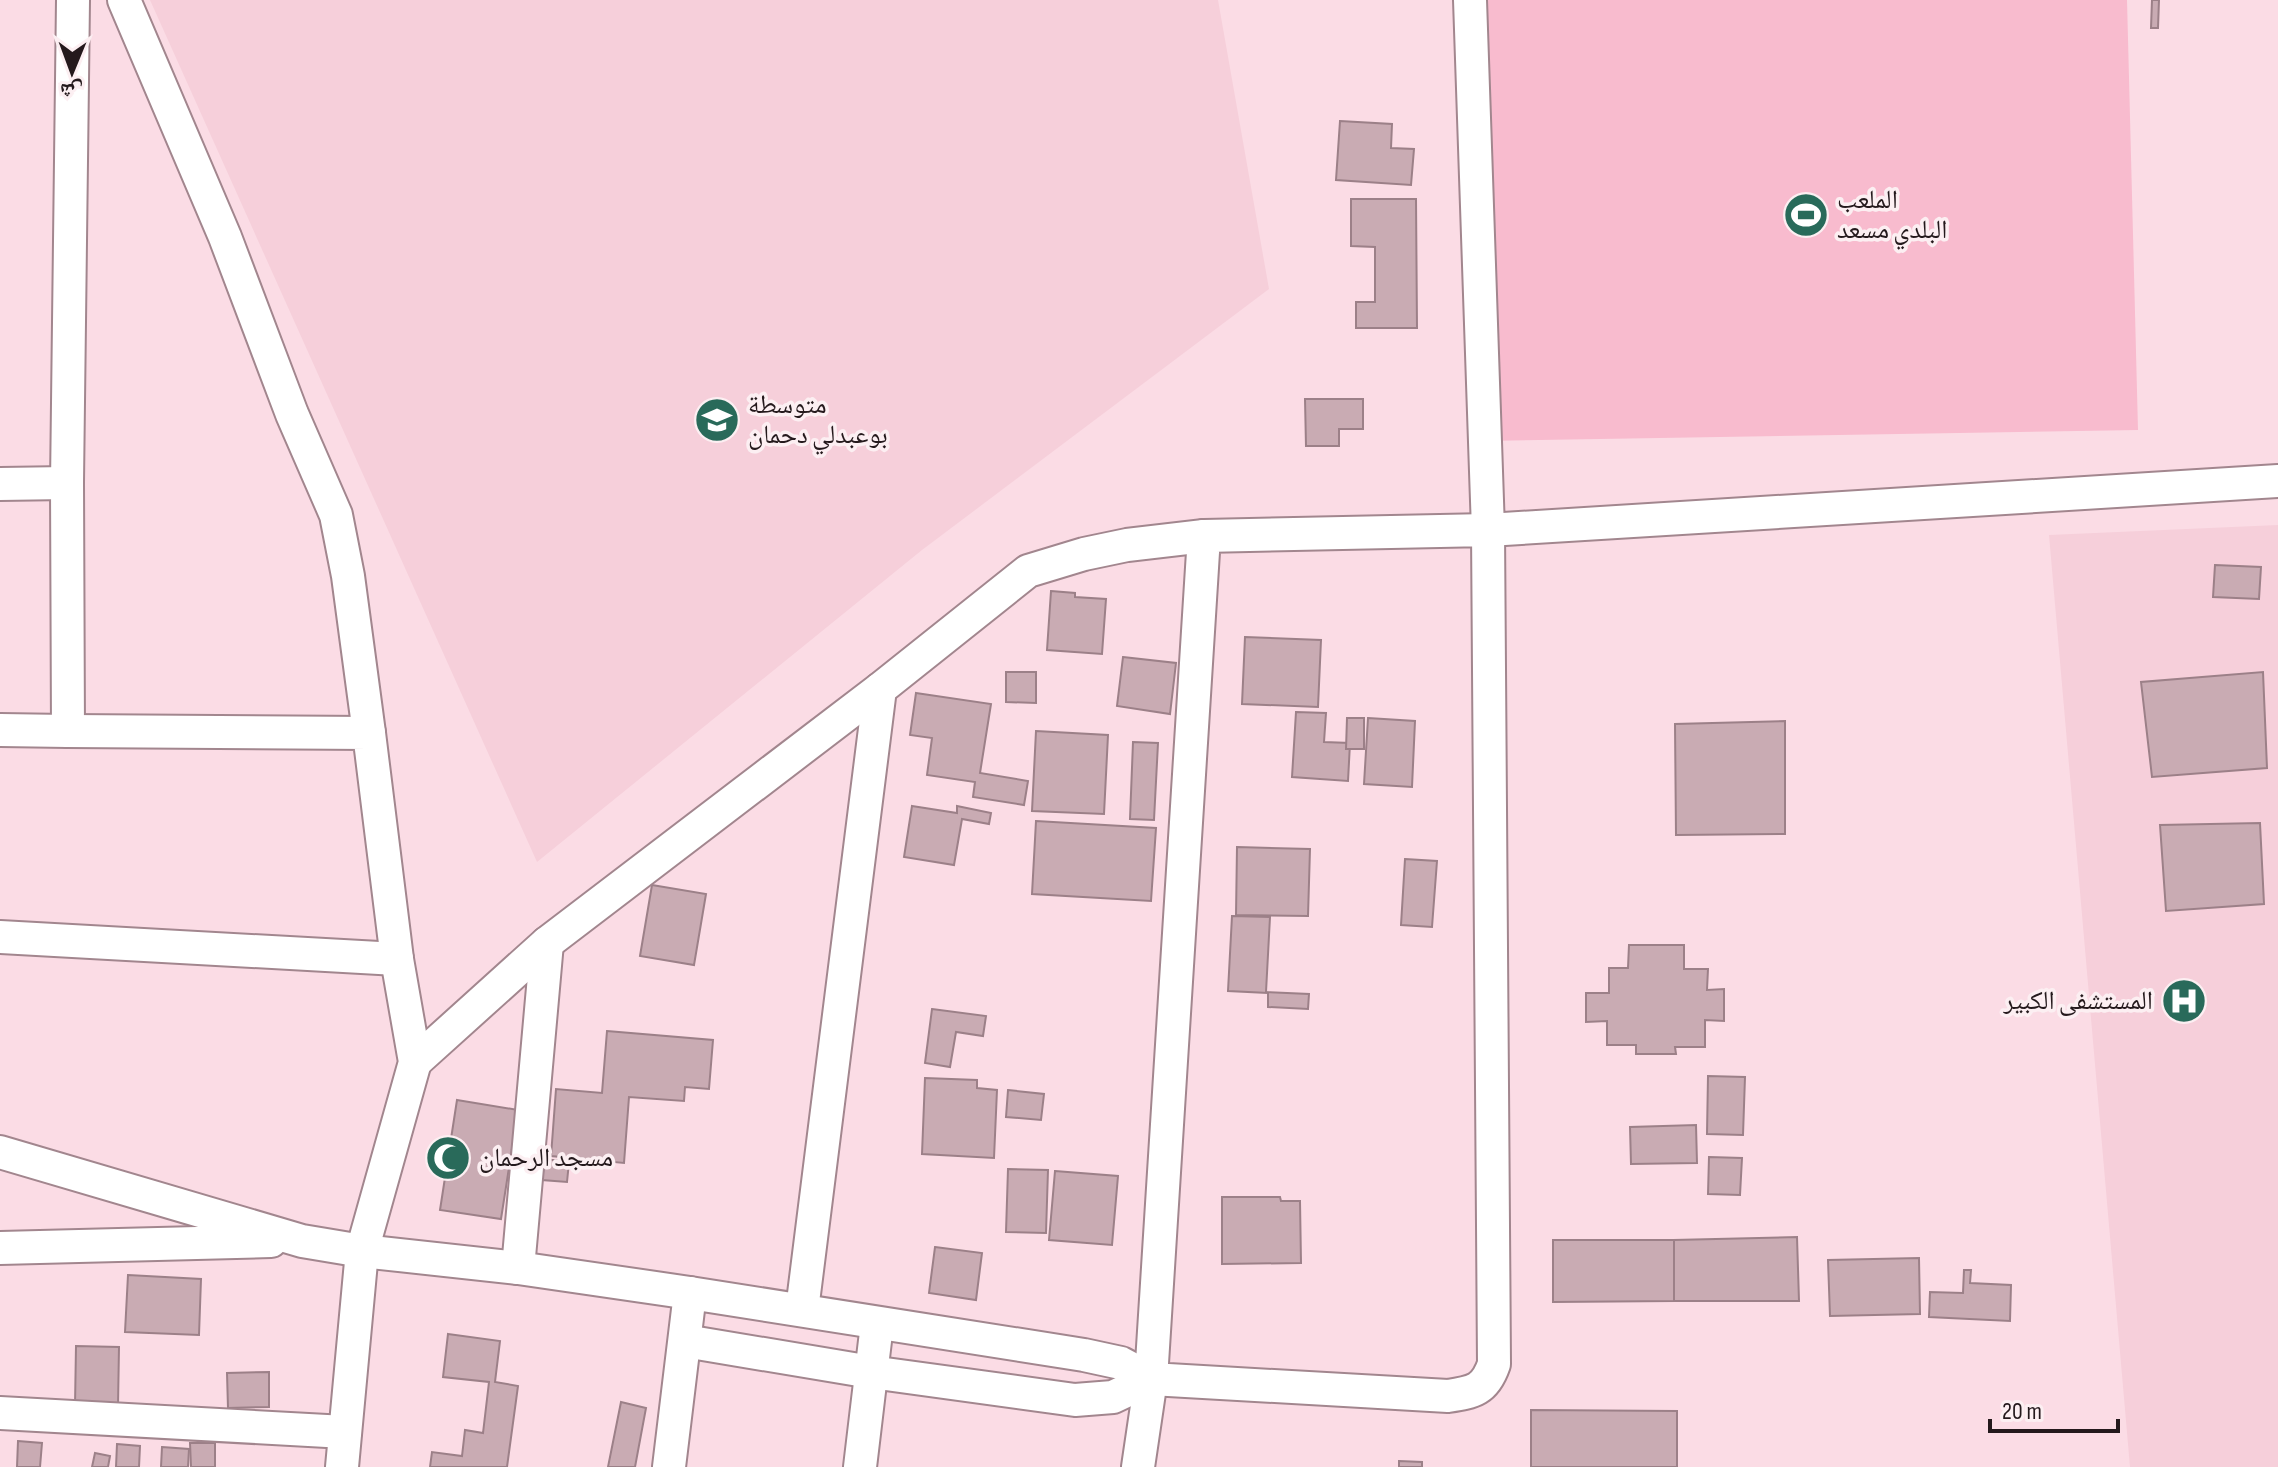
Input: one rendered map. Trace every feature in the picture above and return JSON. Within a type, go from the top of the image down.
[{"type":"street","points":[[68,731],[67,483],[73,0]]},
{"type":"street","points":[[124,0],[225,237],[292,414],[336,515],[348,576],[397,959],[415,1062],[362,1251],[342,1467]]},
{"type":"street","points":[[0,1152],[302,1241],[690,1293],[1084,1355],[1121,1363],[1151,1379],[1448,1396],[1471,1392],[1488,1381],[1494,1364],[1494,1349],[1488,530],[1470,0]]},
{"type":"street","points":[[415,1062],[547,943],[880,689],[1028,571],[1127,545],[1204,536],[1488,530],[2278,481]]},
{"type":"street","points":[[0,484],[67,483]]},
{"type":"street","points":[[1138,1467],[1151,1379],[1204,536]]},
{"type":"street","points":[[802,1310],[880,689]]},
{"type":"street","points":[[0,730],[369,733]]},
{"type":"street","points":[[0,937],[397,959]]},
{"type":"street","points":[[518,1268],[547,943]]},
{"type":"street","points":[[0,1248],[302,1241]]},
{"type":"street","points":[[669,1467],[690,1293]]},
{"type":"street","points":[[860,1467],[877,1324]]},
{"type":"street","points":[[685,1341],[871,1372],[1075,1400],[1113,1397],[1151,1379]]},
{"type":"street","points":[[0,1413],[345,1432]]},
{"type":"shaded area","name":"متوسطة بوعبدلي دحمان","points":[[150,0],[1218,0],[1269,289],[922,550],[537,862]]},
{"type":"shaded area","name":"الملعب البلدي مسعد","points":[[1477,0],[2127,0],[2138,430],[1483,441]]},
{"type":"shaded area","name":"المستشفى الكبير","points":[[2278,525],[2278,1467],[2130,1467],[2049,535]]},
{"type":"building","points":[[2152,0],[2159,0],[2158,28],[2151,28]]},
{"type":"building","points":[[1340,121],[1392,124],[1391,148],[1414,149],[1411,185],[1336,180]]},
{"type":"building","points":[[1351,199],[1416,199],[1417,328],[1356,328],[1356,302],[1375,302],[1375,247],[1351,246]]},
{"type":"building","points":[[1305,399],[1363,399],[1363,429],[1339,429],[1339,446],[1306,446]]},
{"type":"building","points":[[2215,565],[2261,567],[2259,599],[2213,597]]},
{"type":"building","points":[[1051,591],[1075,593],[1075,597],[1106,599],[1102,654],[1047,650]]},
{"type":"building","points":[[1245,637],[1321,640],[1318,707],[1242,704]]},
{"type":"building","points":[[1123,657],[1176,663],[1170,714],[1117,706]]},
{"type":"building","points":[[1006,672],[1036,672],[1036,703],[1006,702]]},
{"type":"building","points":[[2263,672],[2267,768],[2152,777],[2141,682]]},
{"type":"building","points":[[916,693],[991,704],[980,773],[1028,781],[1024,805],[973,797],[975,782],[927,775],[932,738],[910,735]]},
{"type":"building","points":[[1296,712],[1326,713],[1324,742],[1350,743],[1348,781],[1292,777]]},
{"type":"building","points":[[1347,718],[1364,718],[1364,749],[1346,749]]},
{"type":"building","points":[[1368,718],[1415,721],[1412,787],[1364,784]]},
{"type":"building","points":[[1785,721],[1785,834],[1676,835],[1675,724]]},
{"type":"building","points":[[1036,731],[1108,735],[1104,814],[1032,811]]},
{"type":"building","points":[[1133,742],[1158,743],[1154,820],[1130,819]]},
{"type":"building","points":[[912,806],[957,813],[957,806],[991,813],[989,824],[962,819],[954,865],[904,857]]},
{"type":"building","points":[[1036,821],[1156,828],[1151,901],[1032,894]]},
{"type":"building","points":[[2260,823],[2264,904],[2166,911],[2160,825]]},
{"type":"building","points":[[1237,847],[1310,849],[1308,916],[1236,915]]},
{"type":"building","points":[[1405,859],[1437,861],[1432,927],[1401,925]]},
{"type":"building","points":[[652,885],[706,894],[694,965],[640,956]]},
{"type":"building","points":[[1232,916],[1270,917],[1266,992],[1309,994],[1308,1009],[1268,1007],[1268,993],[1228,991]]},
{"type":"building","points":[[1629,945],[1684,945],[1684,969],[1708,969],[1707,990],[1724,989],[1724,1021],[1705,1020],[1705,1047],[1675,1047],[1676,1054],[1636,1054],[1636,1045],[1607,1045],[1607,1021],[1586,1022],[1586,993],[1609,993],[1609,968],[1628,968]]},
{"type":"building","points":[[932,1009],[986,1016],[983,1036],[956,1032],[950,1067],[925,1063]]},
{"type":"building","points":[[607,1031],[713,1040],[709,1089],[685,1087],[684,1101],[629,1097],[624,1163],[551,1156],[556,1089],[602,1093]]},
{"type":"building","points":[[1708,1076],[1745,1077],[1743,1135],[1707,1134]]},
{"type":"building","points":[[925,1078],[977,1080],[977,1088],[997,1090],[994,1158],[922,1154]]},
{"type":"building","points":[[1008,1090],[1044,1094],[1041,1120],[1006,1117]]},
{"type":"building","points":[[457,1100],[518,1110],[501,1219],[440,1210]]},
{"type":"building","points":[[1696,1125],[1697,1163],[1631,1164],[1630,1127]]},
{"type":"building","points":[[1709,1157],[1742,1158],[1740,1195],[1708,1194]]},
{"type":"building","points":[[545,1159],[569,1162],[567,1182],[542,1180]]},
{"type":"building","points":[[1008,1169],[1048,1170],[1046,1233],[1006,1232]]},
{"type":"building","points":[[1055,1171],[1118,1176],[1112,1245],[1049,1240]]},
{"type":"building","points":[[1222,1197],[1280,1197],[1281,1201],[1300,1201],[1301,1263],[1222,1264]]},
{"type":"building","points":[[1797,1237],[1799,1301],[1674,1301],[1674,1240]]},
{"type":"building","points":[[1553,1240],[1674,1240],[1674,1301],[1553,1302]]},
{"type":"building","points":[[935,1247],[982,1253],[976,1300],[929,1293]]},
{"type":"building","points":[[1919,1258],[1920,1314],[1830,1316],[1828,1260]]},
{"type":"building","points":[[1964,1270],[1971,1270],[1970,1283],[2011,1285],[2010,1321],[1929,1317],[1930,1292],[1963,1293]]},
{"type":"building","points":[[128,1275],[201,1279],[199,1335],[125,1332]]},
{"type":"building","points":[[448,1334],[500,1341],[495,1382],[518,1386],[507,1467],[430,1467],[432,1452],[462,1456],[465,1430],[483,1433],[489,1382],[443,1377]]},
{"type":"building","points":[[76,1346],[119,1347],[118,1406],[75,1406]]},
{"type":"building","points":[[269,1372],[269,1407],[228,1408],[227,1373]]},
{"type":"building","points":[[621,1402],[646,1408],[635,1467],[608,1467]]},
{"type":"building","points":[[1531,1410],[1677,1411],[1677,1467],[1531,1467]]},
{"type":"building","points":[[18,1441],[42,1443],[40,1467],[17,1467]]},
{"type":"building","points":[[190,1443],[215,1443],[215,1467],[191,1467]]},
{"type":"building","points":[[117,1444],[140,1446],[139,1467],[116,1467]]},
{"type":"building","points":[[162,1447],[189,1449],[188,1467],[161,1467]]},
{"type":"building","points":[[95,1453],[110,1456],[108,1467],[92,1467]]},
{"type":"building","points":[[1399,1461],[1422,1462],[1422,1467],[1399,1467]]},
{"type":"place","name":"الملعب البلدي مسعد","points":[[1806,215]]},
{"type":"place","name":"متوسطة بوعبدلي دحمان","points":[[717,420]]},
{"type":"place","name":"المستشفى الكبير","points":[[2184,1001]]},
{"type":"place","name":"مسجد الرحمان","points":[[448,1158]]}]
